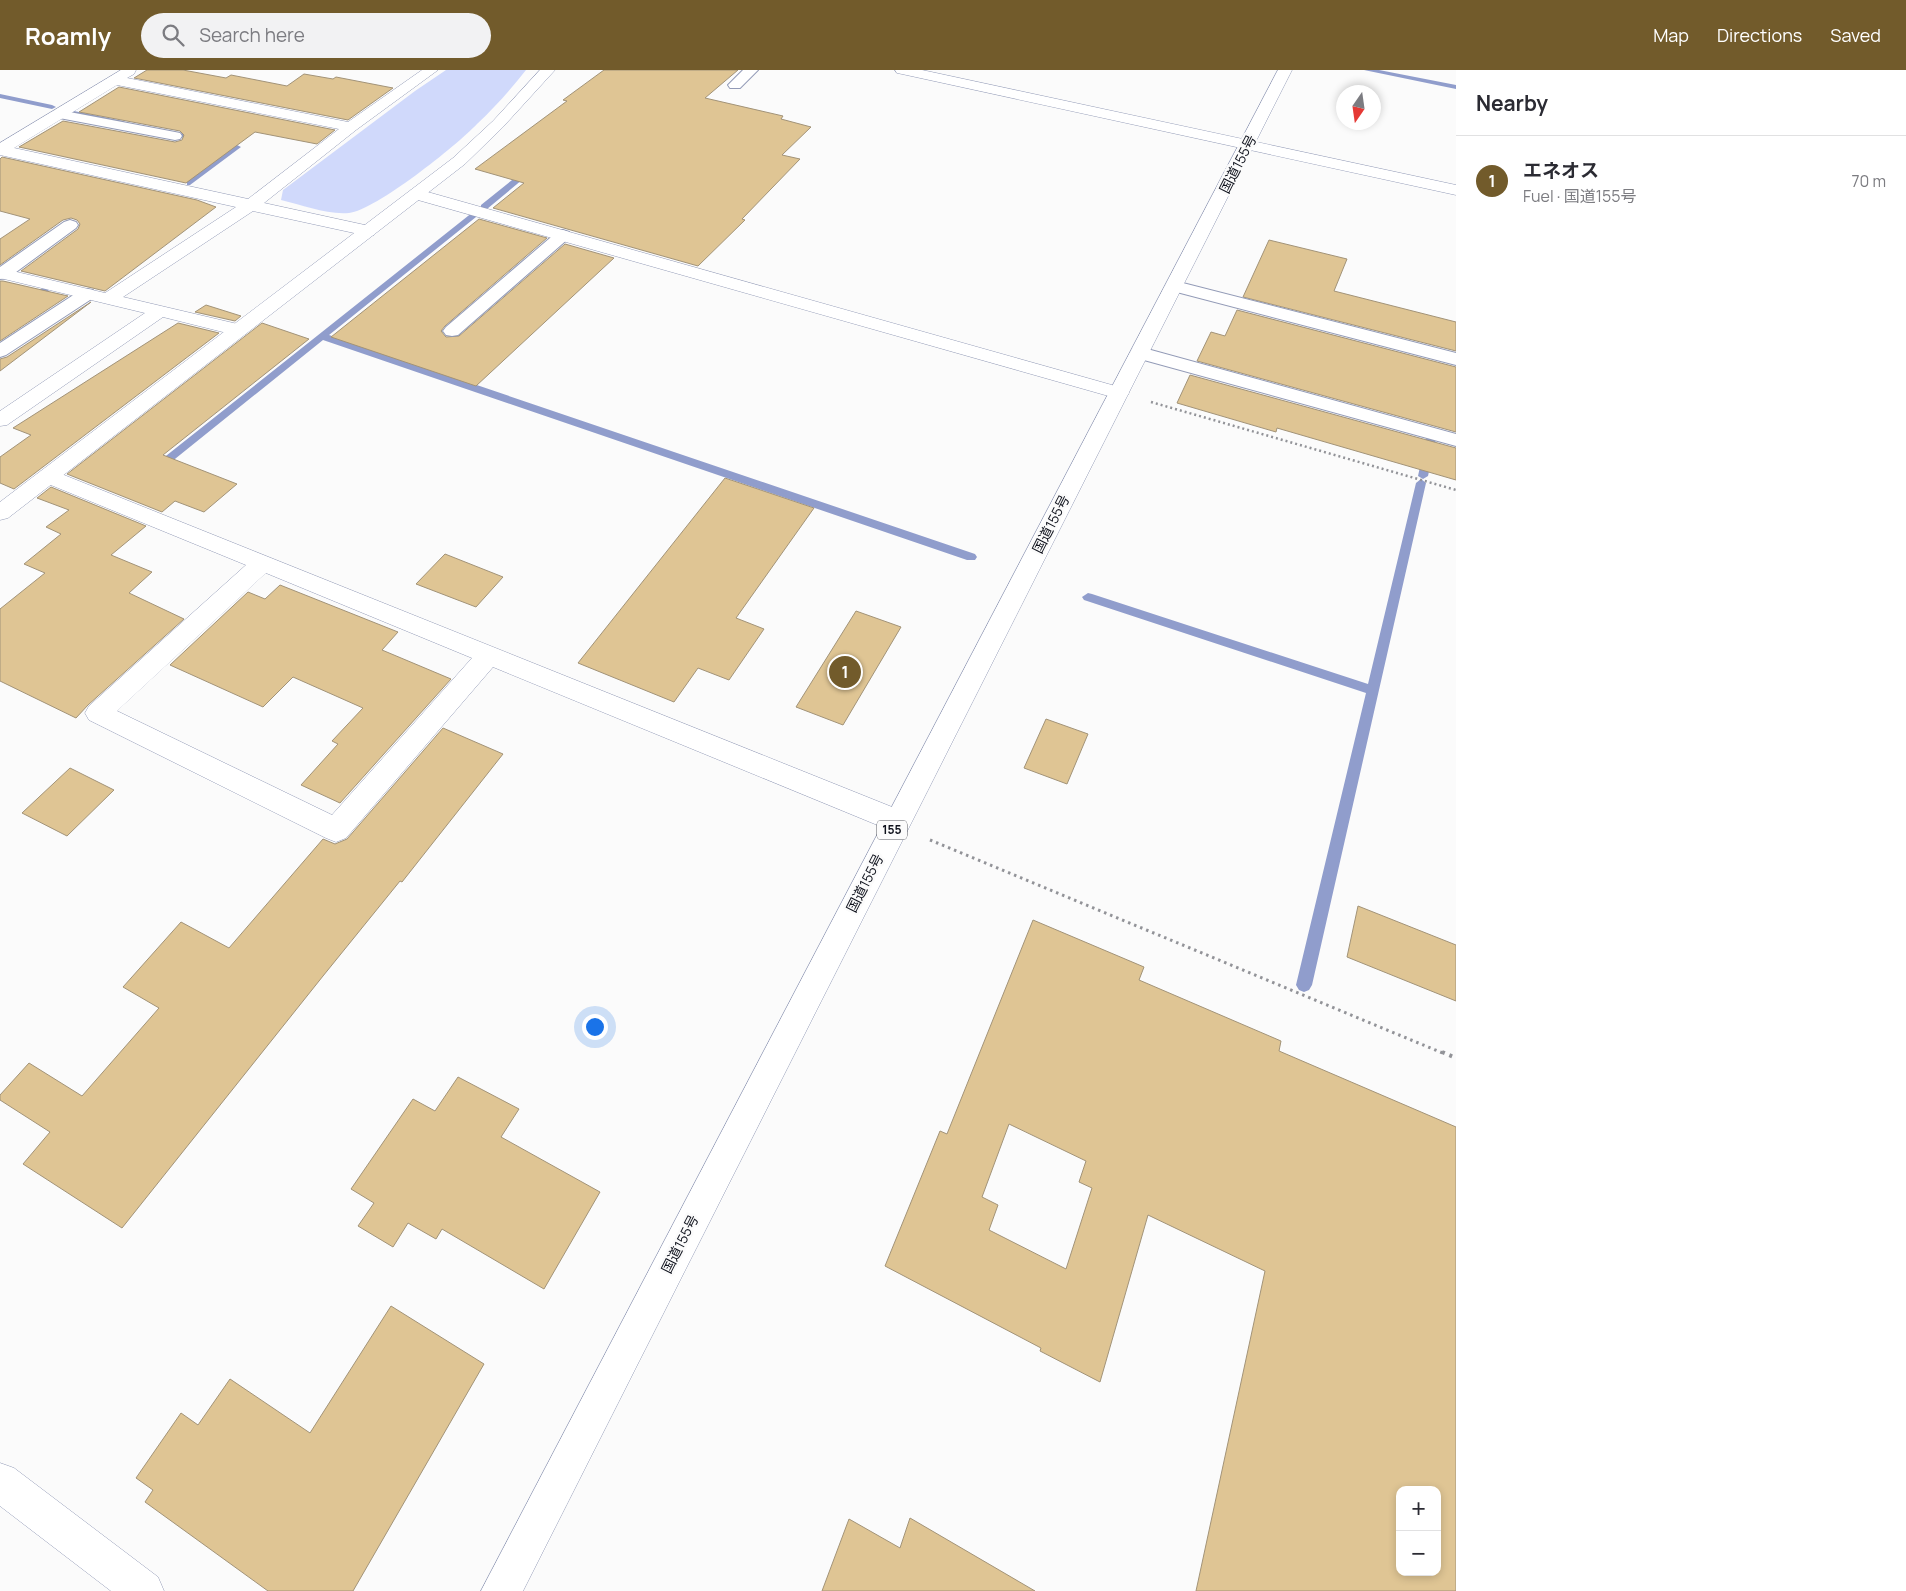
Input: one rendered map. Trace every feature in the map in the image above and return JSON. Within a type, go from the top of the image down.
[{"type":"main road","points":[[0,150],[130,70]]},
{"type":"main road","points":[[108,299],[251,205],[351,127],[431,70]]},
{"type":"main road","points":[[0,513],[459,161],[498,124],[548,70]]},
{"type":"main road","points":[[902,70],[1456,190]]},
{"type":"main road","name":"国道155号","points":[[502,1591],[896,823],[1286,70]]},
{"type":"main road","points":[[114,80],[351,127]]},
{"type":"main road","points":[[0,150],[368,231]]},
{"type":"main road","points":[[417,194],[1119,393]]},
{"type":"main road","points":[[1,273],[239,330]]},
{"type":"main road","points":[[0,420],[160,311]]},
{"type":"main road","points":[[49,476],[896,823]]},
{"type":"main road","points":[[263,563],[98,713],[336,830],[489,655]]},
{"type":"main road","points":[[0,1482],[144,1591]]},
{"type":"lane","points":[[735,84],[751,70]]},
{"type":"lane","points":[[59,114],[175,136]]},
{"type":"lane","points":[[1,273],[70,225]]},
{"type":"lane","points":[[452,331],[562,235]]},
{"type":"lane","points":[[1175,286],[1456,359]]},
{"type":"lane","points":[[0,351],[88,294]]},
{"type":"lane","points":[[1140,353],[1456,440]]},
{"type":"path","points":[[1119,393],[1456,490]]},
{"type":"path","points":[[896,823],[1456,1058]]},
{"type":"shaded area","points":[[446,70],[526,70],[509,91],[467,134],[415,176],[377,201],[349,213],[341,213],[324,211],[281,200],[283,190]]},
{"type":"building","points":[[147,70],[183,70],[226,78],[231,75],[287,86],[304,74],[333,79],[336,77],[393,88],[348,120],[134,78]]},
{"type":"building","points":[[604,70],[738,70],[705,98],[783,116],[781,119],[811,127],[782,155],[800,159],[742,219],[745,220],[698,266],[493,208],[524,183],[475,169],[567,101],[563,100]]},
{"type":"building","points":[[119,87],[335,130],[317,144],[255,132],[186,183],[19,147],[63,121],[175,142],[182,140],[184,135],[180,131],[79,112]]},
{"type":"building","points":[[2,157],[197,200],[216,207],[105,291],[21,271],[78,229],[80,224],[77,220],[71,218],[63,220],[0,265],[0,239],[30,219],[0,211],[0,159]]},
{"type":"building","points":[[479,219],[547,238],[445,326],[441,331],[446,337],[459,336],[565,244],[614,258],[476,386],[331,337]]},
{"type":"building","points":[[1269,240],[1347,259],[1334,291],[1456,322],[1456,351],[1243,297]]},
{"type":"building","points":[[0,281],[3,281],[68,296],[0,341]]},
{"type":"building","points":[[91,302],[0,371],[0,359],[7,357]]},
{"type":"building","points":[[206,305],[241,316],[235,321],[195,312]]},
{"type":"building","points":[[1237,310],[1456,367],[1456,432],[1197,361],[1211,332],[1225,336]]},
{"type":"building","points":[[178,323],[219,333],[14,489],[0,483],[0,457],[31,435],[13,428]]},
{"type":"building","points":[[262,323],[309,339],[163,455],[237,484],[204,512],[175,501],[162,512],[67,474]]},
{"type":"building","points":[[1190,375],[1456,448],[1456,480],[1277,428],[1276,432],[1177,403]]},
{"type":"building","points":[[725,478],[814,508],[736,618],[764,629],[729,680],[698,668],[674,702],[578,663]]},
{"type":"building","points":[[51,487],[146,526],[111,555],[152,572],[129,593],[184,619],[76,718],[0,681],[0,609],[45,573],[24,564],[61,534],[46,527],[69,510],[37,498]]},
{"type":"building","points":[[445,554],[503,577],[476,607],[416,584]]},
{"type":"building","points":[[280,585],[398,632],[382,650],[451,679],[340,803],[301,785],[338,744],[332,741],[363,708],[293,677],[263,707],[170,665],[248,592],[265,599]]},
{"type":"building","points":[[856,611],[901,627],[843,725],[796,707]]},
{"type":"building","points":[[1046,719],[1088,734],[1067,784],[1024,768]]},
{"type":"building","points":[[443,728],[503,754],[122,1228],[23,1164],[50,1132],[0,1100],[0,1095],[29,1063],[82,1096],[159,1008],[123,987],[181,922],[229,948],[323,839],[335,844],[347,839]]},
{"type":"building","points":[[70,768],[114,790],[67,836],[22,813]]},
{"type":"building","points":[[1358,906],[1456,945],[1456,1001],[1347,957]]},
{"type":"building","points":[[1033,920],[1144,967],[1139,980],[1281,1041],[1279,1051],[1456,1127],[1456,1591],[1196,1591],[1265,1271],[1148,1215],[1100,1382],[1040,1351],[1041,1348],[885,1266],[940,1131],[947,1134]],"holes":[[[1009,1124],[1086,1161],[1079,1182],[1092,1188],[1066,1269],[989,1230],[998,1205],[982,1197]]]},
{"type":"building","points":[[458,1077],[519,1109],[501,1137],[600,1192],[544,1289],[442,1229],[436,1239],[408,1223],[393,1247],[358,1226],[374,1203],[351,1189],[413,1099],[435,1111]]},
{"type":"building","points":[[391,1306],[484,1364],[353,1591],[268,1591],[145,1502],[153,1490],[136,1478],[181,1413],[198,1425],[230,1379],[310,1433]]},
{"type":"building","points":[[910,1518],[1035,1591],[822,1591],[849,1519],[900,1548]]},
{"type":"waterway","points":[[1368,70],[1456,87]]},
{"type":"waterway","points":[[0,96],[52,107]]},
{"type":"waterway","points":[[72,112],[123,123]]},
{"type":"waterway","points":[[164,131],[237,147],[190,183]]},
{"type":"waterway","points":[[484,207],[530,170]]},
{"type":"waterway","points":[[156,469],[473,215]]},
{"type":"waterway","points":[[0,319],[44,290]]},
{"type":"waterway","points":[[322,336],[971,557]]},
{"type":"waterway","points":[[1423,476],[1431,439]]},
{"type":"waterway","points":[[1373,691],[1421,483]]},
{"type":"waterway","points":[[1088,597],[1373,691]]},
{"type":"waterway","points":[[1304,985],[1373,691]]},
{"type":"place","name":"エネオス","points":[[845,672]]}]
